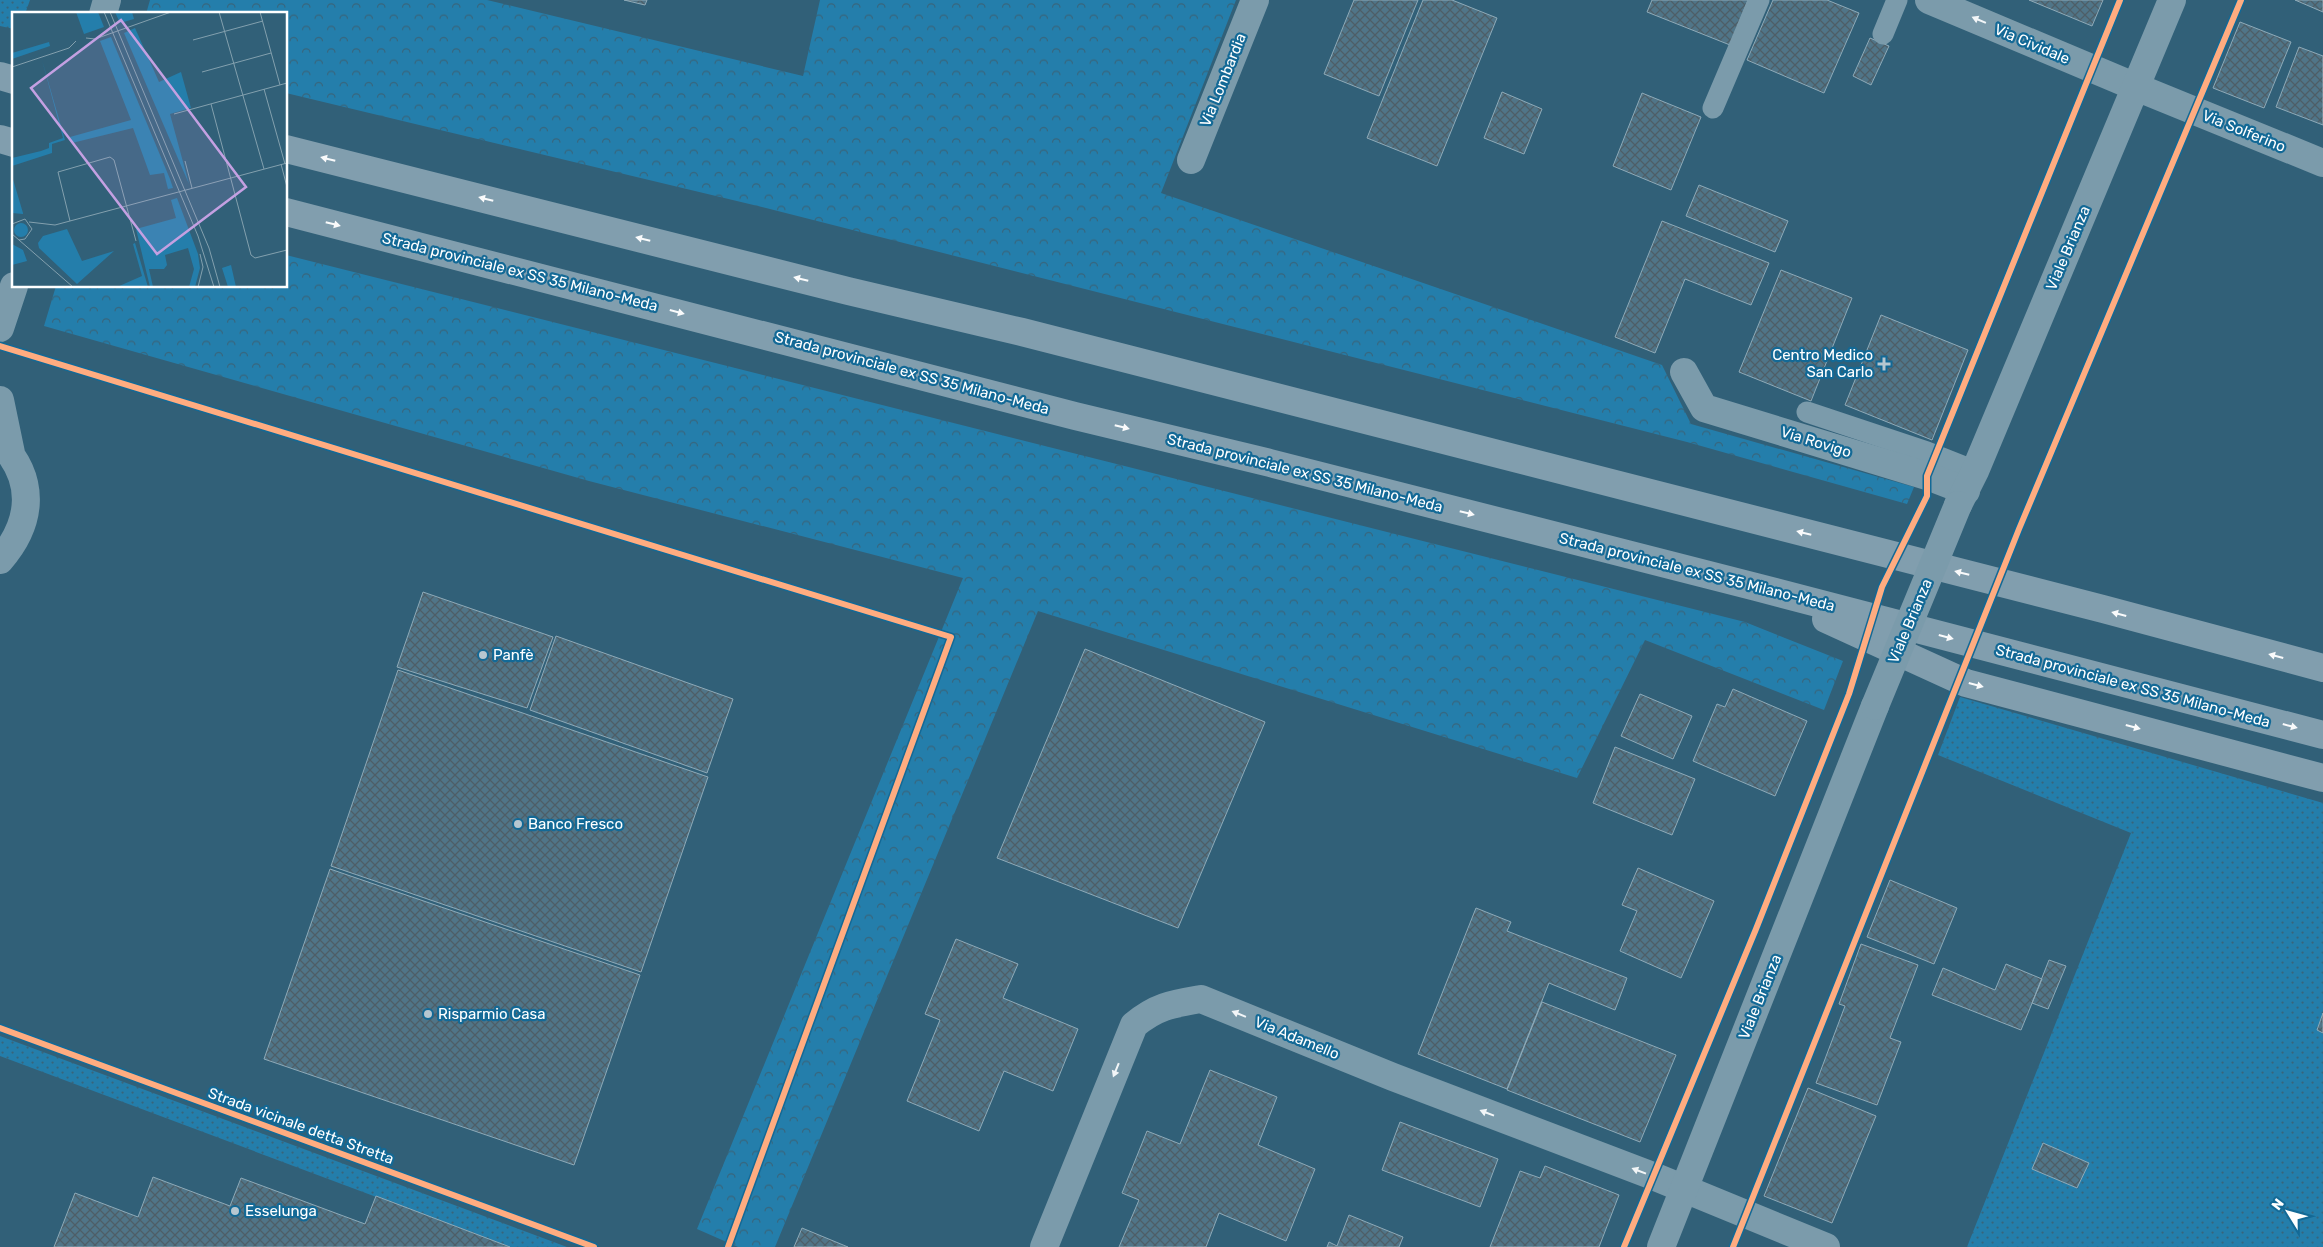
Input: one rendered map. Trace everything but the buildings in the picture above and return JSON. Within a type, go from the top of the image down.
[{"type":"highway","points":[[288,150],[848,291],[1022,332],[2093,607],[2323,668]]},
{"type":"highway","name":"Strada provinciale ex SS 35 Milano-Meda","points":[[288,213],[1075,416],[1279,465],[1756,587],[2323,735]]},
{"type":"highway","points":[[1756,587],[1966,683],[2323,778]]},
{"type":"street","name":"Via Lombardia","points":[[1191,160],[1255,0]]},
{"type":"street","name":"Via Cividale","points":[[1929,0],[2136,87]]},
{"type":"street","name":"Viale Brianza","points":[[1661,1247],[1875,706],[2172,0]]},
{"type":"street","name":"Via Solferino","points":[[2136,87],[2323,163]]},
{"type":"street","points":[[0,328],[13,288]]},
{"type":"street","name":"Via Rovigo","points":[[1684,372],[1704,408],[1966,489]]},
{"type":"street","points":[[0,400],[5,448],[22,474],[27,498],[24,522],[14,544],[0,560]]},
{"type":"street","name":"Via Adamello","points":[[1044,1247],[1134,1025],[1151,1011],[1201,999],[1393,1077],[1684,1189],[1826,1247]]},
{"type":"lane","points":[[1713,108],[1759,0]]},
{"type":"lane","points":[[1882,34],[1897,0]]},
{"type":"lane","points":[[1807,412],[1927,452],[1966,489]]},
{"type":"green space","points":[[0,0],[30,0],[26,12],[12,12],[12,29],[0,26]]},
{"type":"green space","points":[[150,0],[487,0],[803,76],[820,0],[1236,0],[1161,193],[1662,365],[1691,424],[1914,487],[1907,504],[1687,442],[766,208],[288,93],[288,12],[147,12]]},
{"type":"green space","points":[[288,256],[1745,622],[1843,661],[1824,710],[1645,640],[1577,778],[1038,611],[775,1247],[738,1247],[697,1229],[963,578],[589,481],[44,326],[55,288],[288,288]]},
{"type":"green space","points":[[1960,697],[2323,803],[2323,1247],[1967,1247],[2131,833],[1938,755]]},
{"type":"green space","points":[[0,1036],[567,1247],[510,1247],[0,1056]]},
{"type":"cycle path","points":[[1624,1247],[1756,929],[1849,694],[1882,587],[1927,496],[1927,476],[2120,0]]},
{"type":"cycle path","points":[[1733,1247],[2019,529],[2241,0]]},
{"type":"cycle path","points":[[0,346],[951,637],[728,1247]]},
{"type":"cycle path","name":"Strada vicinale detta Stretta","points":[[0,1028],[594,1247]]},
{"type":"place","name":"Centro Medico San Carlo","points":[[1884,364]]},
{"type":"place","name":"Panfè","points":[[483,655]]},
{"type":"place","name":"Banco Fresco","points":[[518,824]]},
{"type":"place","name":"Risparmio Casa","points":[[428,1014]]},
{"type":"place","name":"Esselunga","points":[[235,1211]]}]
